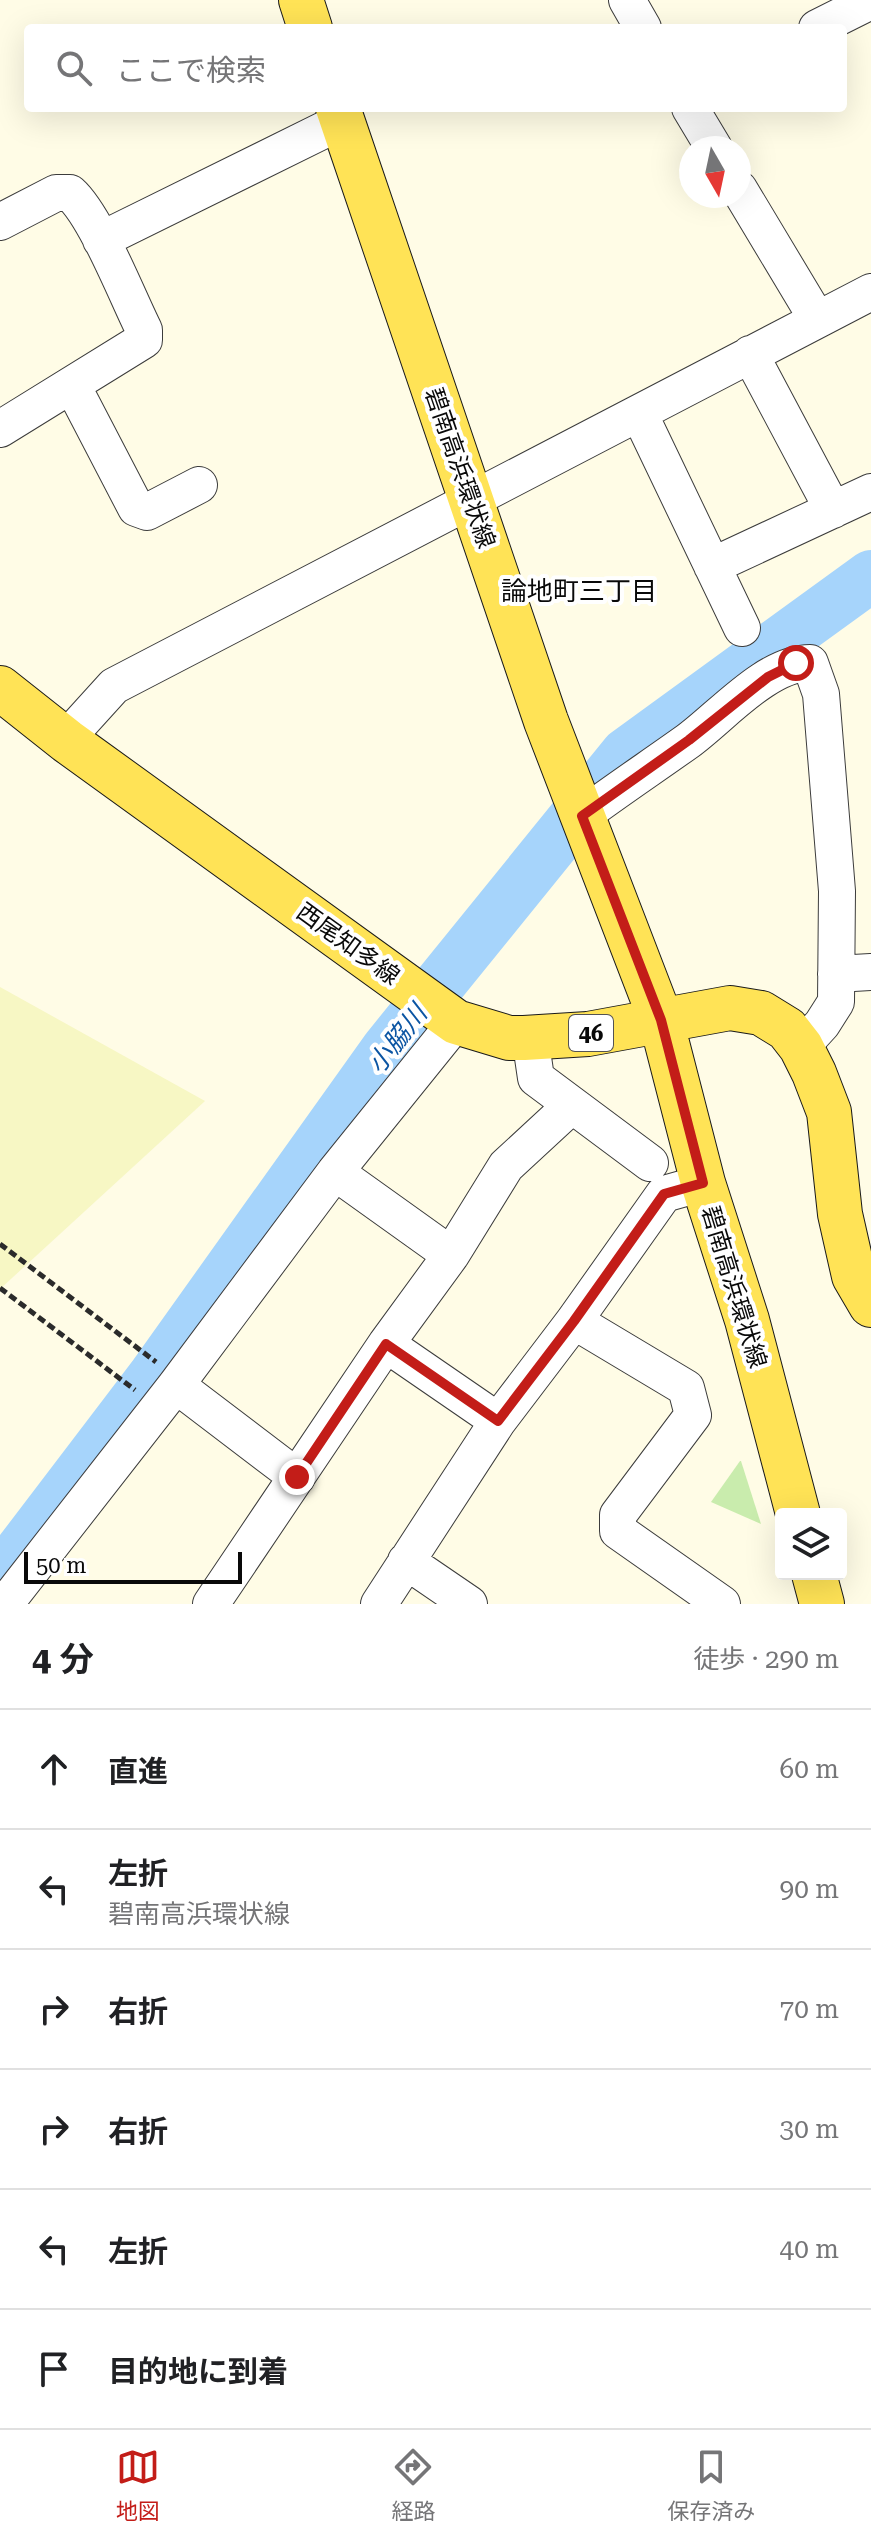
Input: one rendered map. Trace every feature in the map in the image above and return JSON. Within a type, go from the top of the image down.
[{"type":"main road","points":[[301,0],[309,24]]},
{"type":"main road","name":"碧南高浜環状線","points":[[340,115],[546,721],[661,1020],[703,1183],[747,1320],[796,1508]]},
{"type":"main road","name":"西尾知多線","points":[[0,688],[66,740],[456,1022],[509,1038],[530,1037],[588,1034],[730,1008],[761,1013],[787,1029],[801,1047],[829,1112],[840,1214],[865,1279]]},
{"type":"street","points":[[627,0],[641,24]]},
{"type":"street","points":[[825,24],[871,1]]},
{"type":"street","points":[[692,112],[707,136]]},
{"type":"street","points":[[101,240],[340,115]]},
{"type":"street","points":[[0,222],[56,193],[70,193],[77,199],[101,240],[144,330],[144,340],[0,429]]},
{"type":"street","points":[[750,208],[817,319]]},
{"type":"street","points":[[66,740],[114,686],[871,292]]},
{"type":"street","points":[[750,354],[833,510]]},
{"type":"street","points":[[72,385],[136,508],[147,512],[199,485]]},
{"type":"street","points":[[639,413],[742,628]]},
{"type":"street","points":[[712,566],[871,492]]},
{"type":"street","points":[[582,816],[689,740],[768,677],[796,663],[810,663],[821,694],[837,891],[854,973],[822,1024],[801,1047]]},
{"type":"street","points":[[5,1604],[171,1391],[335,1172],[456,1022]]},
{"type":"street","points":[[530,1037],[536,1078],[650,1163]]},
{"type":"street","points":[[225,1599],[297,1477],[386,1344],[451,1255],[506,1166],[572,1105]]},
{"type":"street","points":[[335,1172],[451,1255]]},
{"type":"street","points":[[379,1604],[498,1421],[664,1194],[703,1183]]},
{"type":"street","points":[[574,1321],[686,1388],[693,1415],[618,1515],[618,1531],[722,1604]]},
{"type":"street","points":[[386,1344],[498,1421]]},
{"type":"street","points":[[171,1391],[297,1477]]},
{"type":"street","points":[[406,1561],[469,1604]]},
{"type":"path","points":[[0,1244],[171,1391]]},
{"type":"path","points":[[0,1288],[171,1391]]},
{"type":"green space","points":[[0,987],[205,1101],[0,1289]]},
{"type":"green space","points":[[741,1461],[761,1524],[711,1502]]},
{"type":"waterway","name":"小脇川","points":[[0,1578],[153,1377],[387,1049],[626,754],[871,576]]},
{"type":"district","name":"論地町三丁目","points":[[579,591]]},
{"type":"route","points":[[297,1477],[386,1344],[498,1421],[664,1194],[703,1183],[661,1020],[582,816],[689,740],[768,677],[796,663]]}]
